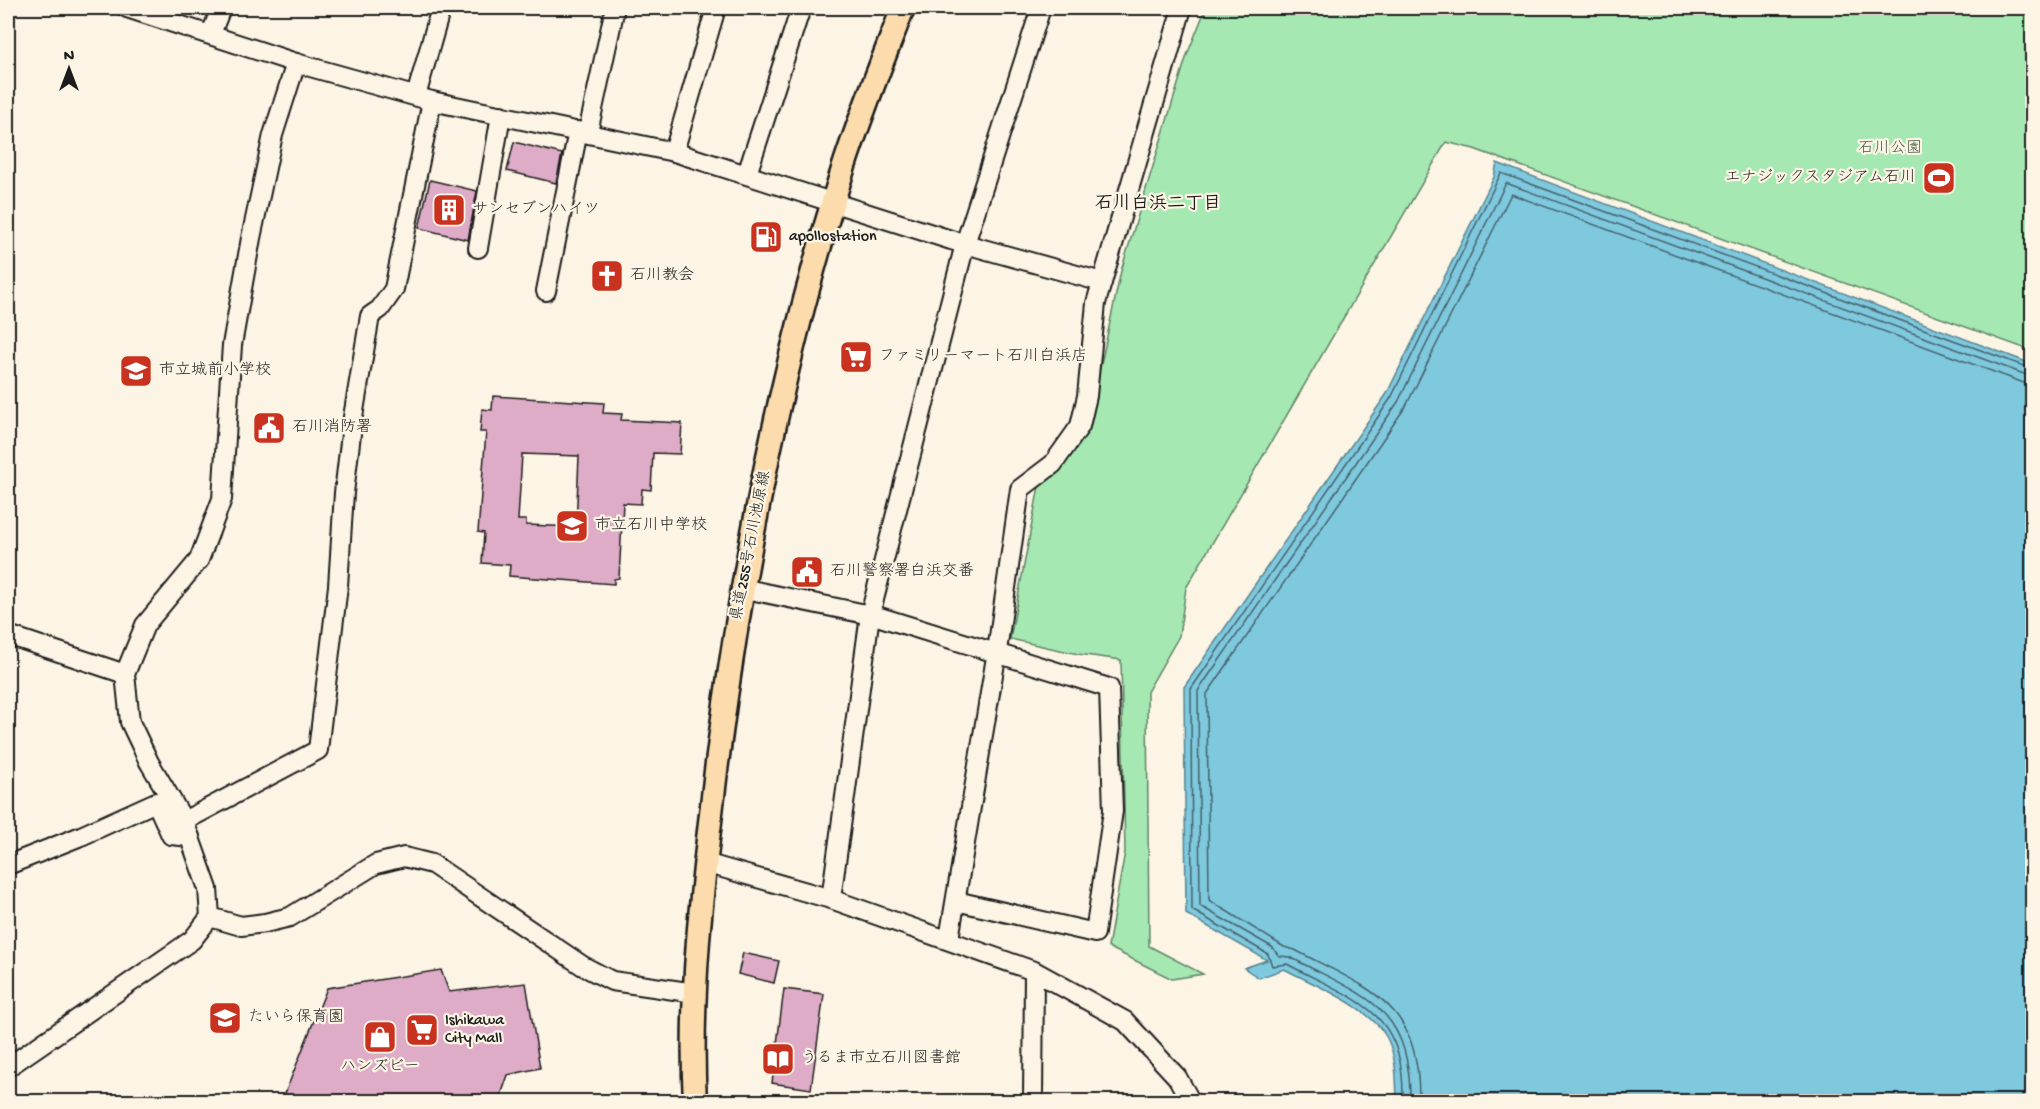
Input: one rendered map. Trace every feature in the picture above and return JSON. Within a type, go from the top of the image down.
[{"type":"main road","name":"県道255号石川池原線","points":[[695,1101],[695,993],[705,863],[741,588],[792,353],[833,202],[903,8]]},
{"type":"street","points":[[127,8],[296,63],[424,98],[674,152],[965,244],[1102,282]]},
{"type":"street","points":[[211,34],[221,8]]},
{"type":"street","points":[[8,864],[81,836],[156,802],[171,835],[187,829],[318,750],[338,586],[353,417],[370,316],[380,309],[394,289],[424,98],[441,8]]},
{"type":"street","points":[[546,291],[583,131],[615,8]]},
{"type":"street","points":[[674,152],[717,8]]},
{"type":"street","points":[[747,174],[801,8]]},
{"type":"street","points":[[831,899],[870,615],[965,244],[1041,8]]},
{"type":"street","points":[[949,939],[997,651],[1020,489],[1053,464],[1080,426],[1087,396],[1096,303],[1182,8]]},
{"type":"street","points":[[8,1067],[192,940],[210,917],[208,888],[187,829],[149,762],[130,722],[125,674],[145,625],[199,561],[222,499],[232,345],[251,238],[273,135],[296,63]]},
{"type":"street","points":[[478,248],[501,115]]},
{"type":"street","points":[[741,588],[870,615],[997,651],[1109,688],[1113,811],[1095,933],[956,902]]},
{"type":"street","points":[[8,635],[125,674]]},
{"type":"street","points":[[210,917],[242,926],[290,916],[376,864],[404,857],[432,864],[583,966],[612,981],[695,993]]},
{"type":"street","points":[[705,863],[831,899],[1034,971],[1125,1021],[1177,1077],[1191,1101]]},
{"type":"street","points":[[1034,971],[1034,1101]]},
{"type":"green space","name":"石川公園","points":[[1206,8],[2032,8],[2032,351],[1474,149],[1446,142],[1186,588],[1179,636],[1147,692],[1149,946],[1203,974],[1172,979],[1108,947],[1125,852],[1121,660],[1078,654],[1010,639],[1039,486],[1088,425],[1121,271],[1187,55]]},
{"type":"water","points":[[1497,163],[2032,364],[2032,1101],[1397,1101],[1393,1053],[1387,1038],[1369,1016],[1341,998],[1284,969],[1259,978],[1244,968],[1267,960],[1186,914],[1184,687],[1386,395],[1494,177]]},
{"type":"building","points":[[514,142],[562,154],[556,183],[507,171]]},
{"type":"building","name":"サンセブンハイツ","points":[[430,180],[477,191],[468,240],[419,228]]},
{"type":"building","points":[[493,396],[604,403],[603,413],[622,414],[621,420],[682,423],[680,454],[653,453],[651,490],[642,489],[641,504],[623,503],[619,578],[614,579],[614,584],[509,576],[510,565],[482,563],[484,533],[478,532],[486,432],[480,432],[482,409],[492,410]],"holes":[[[522,454],[579,456],[576,527],[526,525],[526,520],[518,520]]]},
{"type":"building","points":[[743,953],[779,961],[774,983],[738,974]]},
{"type":"building","name":"Ishikawa City Mall","points":[[441,970],[449,992],[526,983],[540,1068],[508,1075],[499,1101],[282,1101],[327,988]]},
{"type":"building","points":[[784,989],[824,994],[811,1089],[772,1083]]},
{"type":"place","name":"エナジックスタジアム石川","points":[[1939,178]]},
{"type":"place","name":"サンセブンハイツ","points":[[449,210]]},
{"type":"place","name":"apollostation","points":[[766,237]]},
{"type":"place","name":"石川教会","points":[[607,276]]},
{"type":"place","name":"ファミリーマート石川白浜店","points":[[856,357]]},
{"type":"place","name":"市立城前小学校","points":[[136,371]]},
{"type":"place","name":"石川消防署","points":[[269,428]]},
{"type":"place","name":"市立石川中学校","points":[[572,526]]},
{"type":"place","name":"石川警察署白浜交番","points":[[807,572]]},
{"type":"place","name":"たいら保育園","points":[[225,1018]]},
{"type":"place","name":"Ishikawa City Mall","points":[[422,1030]]},
{"type":"place","name":"ハンズビー","points":[[380,1037]]},
{"type":"place","name":"うるま市立石川図書館","points":[[778,1059]]},
{"type":"district","name":"石川白浜二丁目","points":[[1158,204]]}]
